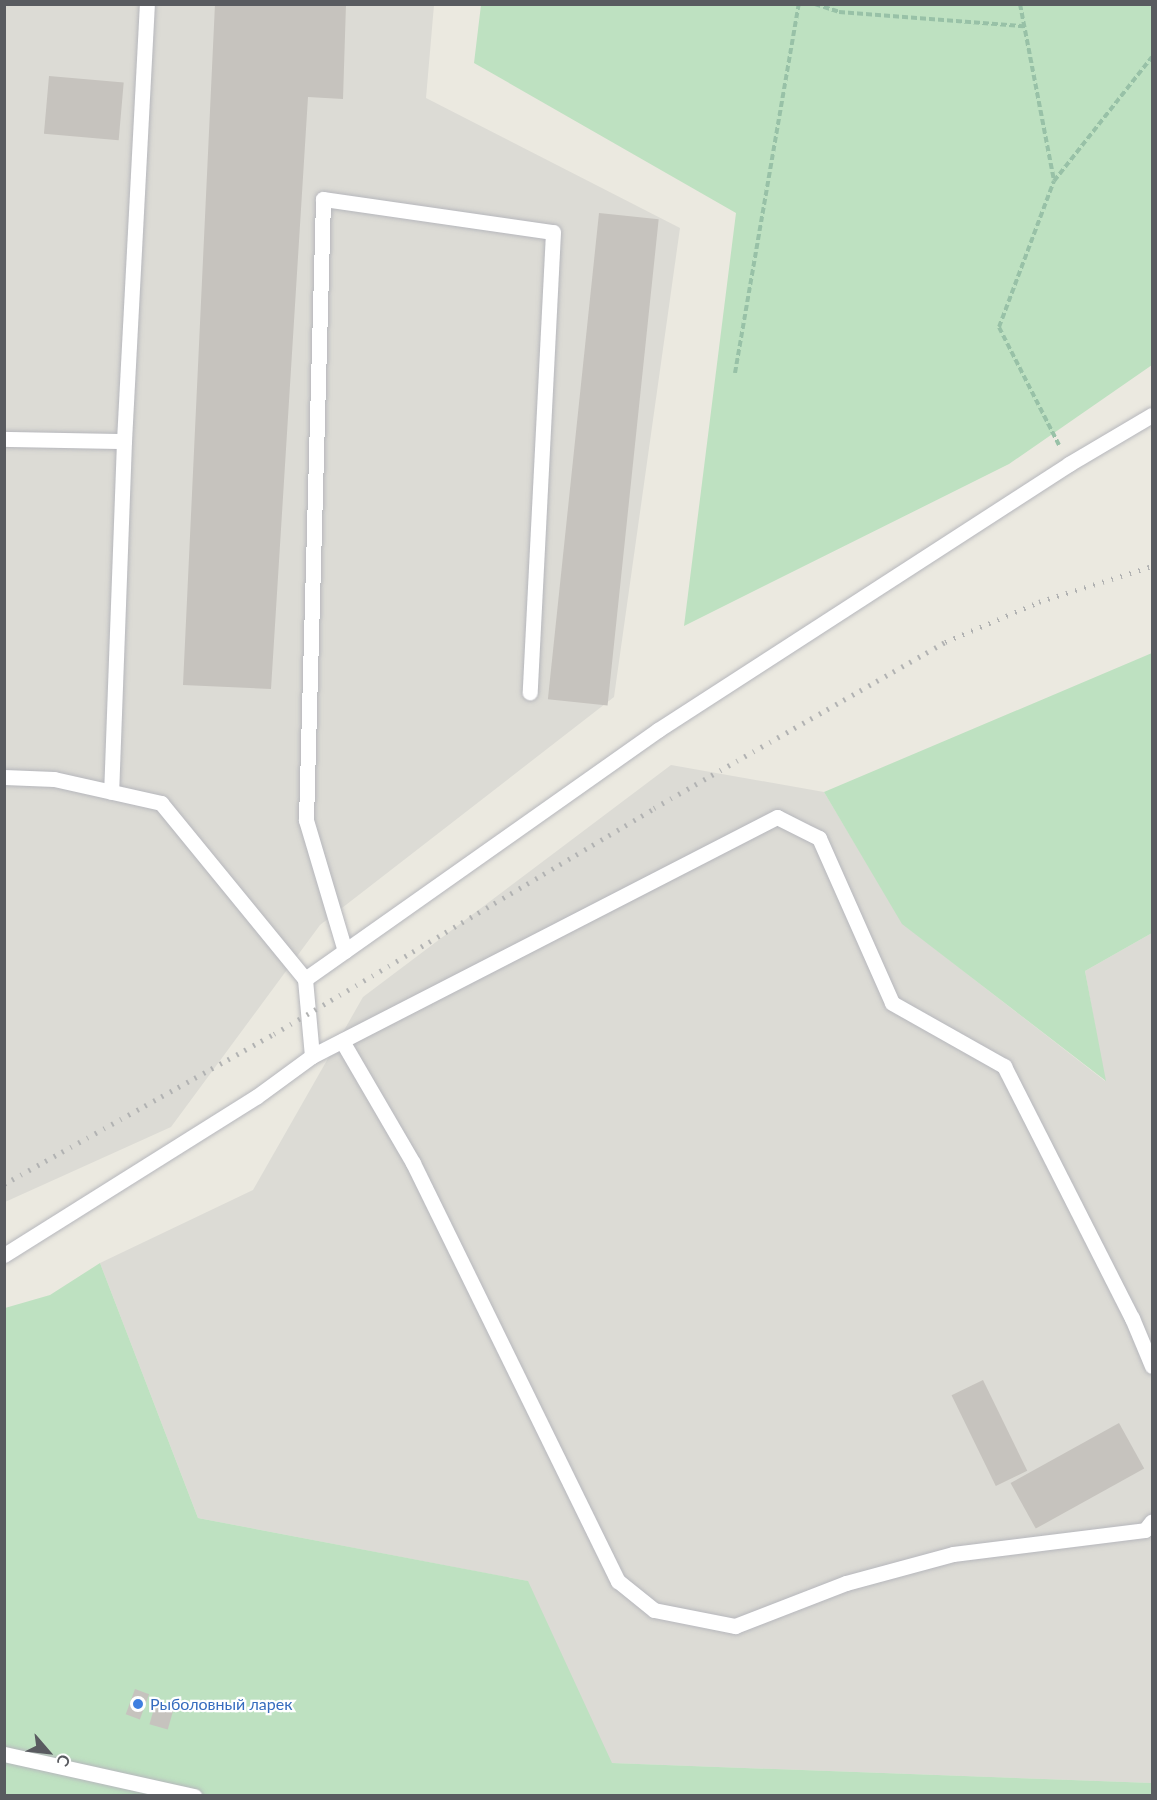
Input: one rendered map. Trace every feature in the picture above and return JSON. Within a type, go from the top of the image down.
[{"type":"lane","points":[[111,792],[124,441],[147,4]]},
{"type":"lane","points":[[345,951],[306,820],[322,199],[553,232],[530,692]]},
{"type":"lane","points":[[304,979],[658,730],[1069,464],[1152,415]]},
{"type":"lane","points":[[4,439],[124,441]]},
{"type":"lane","points":[[4,777],[54,779],[161,803],[304,979],[312,1056]]},
{"type":"lane","points":[[4,1255],[256,1097],[312,1056],[777,818],[819,838],[892,1003],[1004,1066],[1132,1318],[1152,1366]]},
{"type":"lane","points":[[342,1041],[413,1163],[618,1581],[654,1610],[735,1626],[846,1583],[953,1554],[1145,1530],[1152,1521]]},
{"type":"lane","points":[[4,1754],[194,1796]]},
{"type":"path","points":[[735,373],[799,4]]},
{"type":"path","points":[[815,4],[839,12],[1023,26]]},
{"type":"path","points":[[1020,4],[1054,182]]},
{"type":"path","points":[[1069,464],[999,327],[1054,182],[1152,57]]},
{"type":"shaded area","points":[[4,5],[434,5],[426,98],[680,228],[614,697],[320,925],[171,1127],[5,1202]]},
{"type":"shaded area","points":[[671,765],[824,792],[903,924],[1105,1081],[1085,971],[1152,933],[1152,1783],[611,1763],[527,1581],[198,1518],[100,1263],[253,1190],[363,997]]},
{"type":"green space","points":[[481,5],[1152,5],[1152,365],[1009,464],[684,626],[736,213],[474,63]]},
{"type":"green space","points":[[1152,653],[1152,933],[1085,971],[1106,1081],[902,924],[824,792]]},
{"type":"green space","points":[[100,1263],[198,1518],[528,1581],[612,1763],[1152,1783],[1152,1796],[5,1796],[5,1308],[50,1295]]},
{"type":"building","points":[[215,4],[346,4],[343,99],[308,97],[271,689],[183,685]]},
{"type":"building","points":[[49,76],[124,83],[119,140],[44,134]]},
{"type":"building","points":[[599,213],[659,219],[608,706],[548,699]]},
{"type":"building","points":[[983,1380],[1027,1471],[996,1486],[952,1395]]},
{"type":"building","points":[[1119,1423],[1144,1468],[1036,1529],[1011,1483]]},
{"type":"building","name":"Рыболовный ларек","points":[[135,1689],[149,1694],[140,1720],[126,1714]]},
{"type":"building","points":[[155,1705],[173,1710],[168,1729],[149,1724]]},
{"type":"railway","points":[[4,1184],[274,1034],[654,808],[945,642],[1039,602],[1152,566]]},
{"type":"place","name":"Рыболовный ларек","points":[[138,1704]]}]
